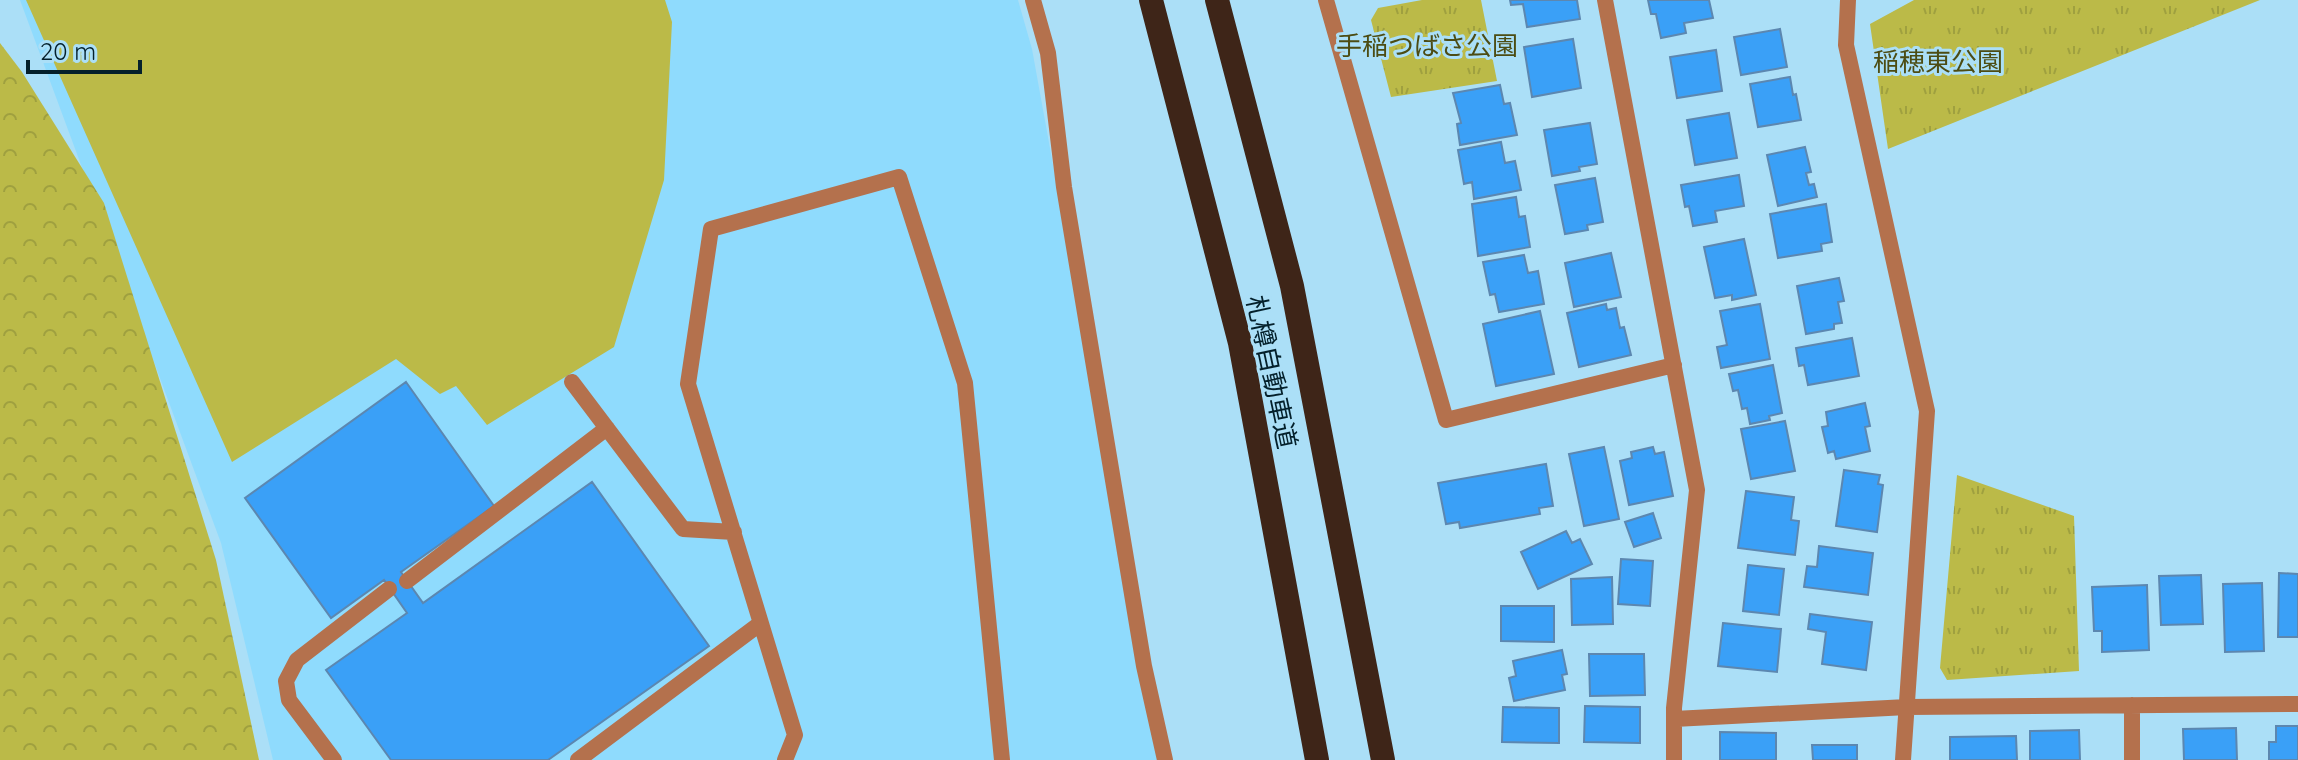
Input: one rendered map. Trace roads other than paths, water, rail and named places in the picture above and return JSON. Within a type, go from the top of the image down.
[{"type":"highway","name":"札樽自動車道","points":[[1151,0],[1240,343],[1317,760]]},
{"type":"highway","name":"札樽自動車道","points":[[1217,0],[1292,286],[1383,760]]},
{"type":"street","points":[[1033,0],[1048,53],[1064,187],[1144,666],[1165,760]]},
{"type":"street","points":[[1326,0],[1446,420],[1674,365]]},
{"type":"street","points":[[1605,0],[1697,490],[1674,719],[1674,760]]},
{"type":"street","points":[[1848,0],[1846,45],[1927,411],[1903,760]]},
{"type":"street","points":[[785,760],[795,735],[688,384],[711,229],[899,177],[965,383],[1002,760]]},
{"type":"street","points":[[572,382],[683,529],[734,532]]},
{"type":"street","points":[[407,581],[607,428]]},
{"type":"street","points":[[334,760],[289,700],[286,681],[297,660],[389,589]]},
{"type":"street","points":[[578,760],[761,623]]},
{"type":"street","points":[[1674,719],[1907,707],[2298,704]]},
{"type":"street","points":[[2132,705],[2132,760]]},
{"type":"park label","name":"手稲つばさ公園","points":[[1427,45]]},
{"type":"park label","name":"稲穂東公園","points":[[1938,61]]}]
